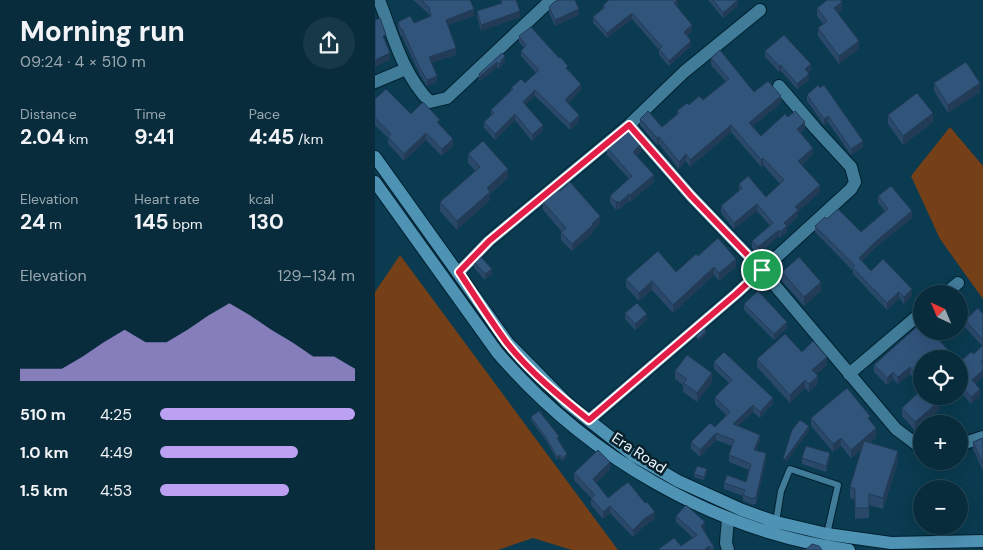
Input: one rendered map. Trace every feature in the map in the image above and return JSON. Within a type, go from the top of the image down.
[{"type":"main road","points":[[375,156],[508,343],[534,372],[567,403],[633,455],[652,473],[678,481],[742,510],[776,522],[827,534],[891,543],[983,541]]},
{"type":"main road","name":"Era Road","points":[[375,182],[497,352],[515,374],[556,413],[583,434],[625,465],[652,473],[674,494],[728,518],[765,532],[831,548],[849,550]]},
{"type":"street","points":[[379,0],[406,69],[419,90],[430,102],[447,98],[551,0]]},
{"type":"street","points":[[459,272],[489,241],[629,125],[684,72],[760,10]]},
{"type":"street","points":[[375,82],[406,69]]},
{"type":"street","points":[[589,420],[736,294],[851,189],[855,182],[851,167],[815,129],[779,86]]},
{"type":"street","points":[[629,125],[691,196],[762,270],[896,429],[913,442]]},
{"type":"street","points":[[849,374],[913,321]]},
{"type":"street","points":[[968,441],[983,437]]},
{"type":"street","points":[[728,518],[726,543],[728,550]]},
{"type":"lane","points":[[776,522],[781,492],[790,469],[837,485],[827,534]]},
{"type":"shaded area","points":[[950,127],[983,166],[983,299],[940,239],[911,176]]},
{"type":"shaded area","points":[[400,255],[618,550],[572,550],[533,538],[498,550],[375,550],[375,292]]},
{"type":"building","points":[[421,0],[470,0],[474,9],[446,20],[456,48],[429,57],[437,76],[427,80],[398,22],[410,16],[414,23],[431,16],[429,7]]},
{"type":"building","points":[[501,0],[516,0],[520,11],[481,25],[477,11],[502,3]]},
{"type":"building","points":[[559,0],[575,0],[579,9],[555,20],[549,7]]},
{"type":"building","points":[[609,0],[677,0],[674,3],[692,25],[684,32],[691,41],[669,61],[659,49],[662,47],[632,13],[607,33],[593,17],[605,7],[603,5]]},
{"type":"building","points":[[713,0],[738,0],[723,13]]},
{"type":"building","points":[[827,0],[840,0],[842,2],[834,8],[859,41],[839,56],[818,28],[827,21],[817,8]]},
{"type":"building","points":[[380,18],[386,35],[383,36],[390,53],[375,60],[375,20]]},
{"type":"building","points":[[531,27],[568,66],[566,68],[581,84],[565,100],[579,115],[570,124],[535,90],[523,102],[543,125],[532,135],[515,114],[495,134],[484,122],[494,113],[491,110],[521,79],[525,83],[539,70],[521,51],[526,45],[519,36]]},
{"type":"building","points":[[784,35],[811,64],[805,69],[809,74],[797,84],[781,65],[779,66],[765,51]]},
{"type":"building","points":[[720,50],[754,92],[768,81],[781,96],[749,123],[761,136],[785,114],[788,117],[795,111],[805,122],[797,129],[813,148],[798,161],[820,185],[795,207],[798,210],[784,223],[787,226],[758,247],[752,241],[773,223],[757,204],[734,223],[721,206],[742,188],[739,184],[748,176],[766,197],[784,180],[763,158],[761,160],[731,125],[690,160],[686,154],[679,162],[659,137],[657,138],[640,119],[648,111],[662,127],[679,113],[677,111],[687,103],[689,105],[699,96],[703,100],[729,79],[711,58]]},
{"type":"building","points":[[502,53],[505,56],[499,64],[497,62],[480,76],[479,74]]},
{"type":"building","points":[[966,62],[980,83],[948,105],[934,83]]},
{"type":"building","points":[[818,85],[820,88],[824,85],[863,141],[851,149],[828,116],[824,119],[807,95]]},
{"type":"building","points":[[386,89],[411,114],[423,102],[440,120],[437,122],[453,139],[442,149],[426,133],[404,154],[388,137],[391,134],[375,118],[375,99]]},
{"type":"building","points":[[917,93],[933,113],[903,136],[888,115]]},
{"type":"building","points":[[628,129],[641,144],[633,152],[654,175],[619,203],[610,196],[632,176],[607,148]]},
{"type":"building","points":[[483,141],[508,169],[487,188],[490,192],[457,221],[440,202],[480,167],[468,154]]},
{"type":"building","points":[[570,182],[600,216],[572,244],[561,232],[566,228],[543,202],[558,189],[560,191]]},
{"type":"building","points":[[891,186],[912,211],[859,258],[871,271],[883,259],[912,289],[904,297],[899,292],[887,303],[853,268],[855,266],[815,226],[825,217],[827,219],[838,209],[861,232],[888,209],[878,196]]},
{"type":"building","points":[[718,238],[736,259],[719,273],[714,267],[673,305],[652,281],[639,293],[626,279],[658,251],[676,272]]},
{"type":"building","points":[[480,256],[492,269],[485,274],[474,262]]},
{"type":"building","points":[[799,257],[821,282],[804,297],[782,272]]},
{"type":"building","points":[[758,291],[787,322],[774,334],[744,304]]},
{"type":"building","points":[[637,303],[647,314],[635,324],[625,313]]},
{"type":"building","points":[[978,308],[983,314],[983,340],[968,323],[968,317]]},
{"type":"building","points":[[704,329],[706,331],[698,339],[696,336]]},
{"type":"building","points":[[913,330],[913,340],[939,340],[948,350],[913,350],[913,370],[910,367],[898,377],[893,372],[887,378],[874,365]]},
{"type":"building","points":[[785,334],[802,352],[813,341],[827,357],[812,370],[818,376],[809,384],[805,380],[790,395],[757,359]]},
{"type":"building","points":[[983,345],[983,360],[981,362],[983,370],[972,380],[980,389],[971,397],[968,394],[968,355],[971,352],[974,354]]},
{"type":"building","points":[[724,352],[773,398],[760,412],[753,405],[733,424],[760,435],[754,450],[766,453],[756,498],[754,497],[753,499],[743,495],[745,490],[724,483],[727,475],[746,482],[751,464],[729,455],[734,440],[716,433],[700,450],[691,442],[710,423],[715,427],[730,412],[715,397],[732,380],[714,362]]},
{"type":"building","points":[[687,355],[712,373],[697,393],[683,383],[687,379],[675,371]]},
{"type":"building","points":[[847,388],[870,416],[868,418],[876,428],[851,450],[841,438],[833,444],[811,418]]},
{"type":"building","points":[[913,398],[913,405],[934,405],[923,415],[913,415],[913,420],[902,408]]},
{"type":"building","points":[[539,411],[559,436],[557,438],[567,454],[563,458],[560,455],[557,457],[531,417]]},
{"type":"building","points":[[800,420],[809,426],[785,459],[783,459],[792,430]]},
{"type":"building","points":[[983,438],[983,464],[973,442]]},
{"type":"building","points":[[864,441],[898,451],[883,498],[869,494],[869,508],[855,508],[855,489],[850,487]]},
{"type":"building","points":[[806,446],[830,453],[826,466],[802,458]]},
{"type":"building","points":[[598,450],[610,462],[593,479],[608,498],[628,482],[655,512],[644,519],[633,530],[610,506],[603,512],[591,498],[595,495],[574,473]]},
{"type":"building","points":[[697,466],[707,469],[704,477],[694,474]]},
{"type":"building","points":[[686,505],[705,522],[701,526],[714,547],[712,549],[710,546],[705,550],[660,550],[674,538],[681,546],[697,535],[676,516]]},
{"type":"building","points":[[812,544],[819,546],[822,550],[805,550]]},
{"type":"route","points":[[629,125],[691,196],[762,270],[589,420],[567,403],[534,372],[508,343],[459,272],[489,241],[629,125]]}]
